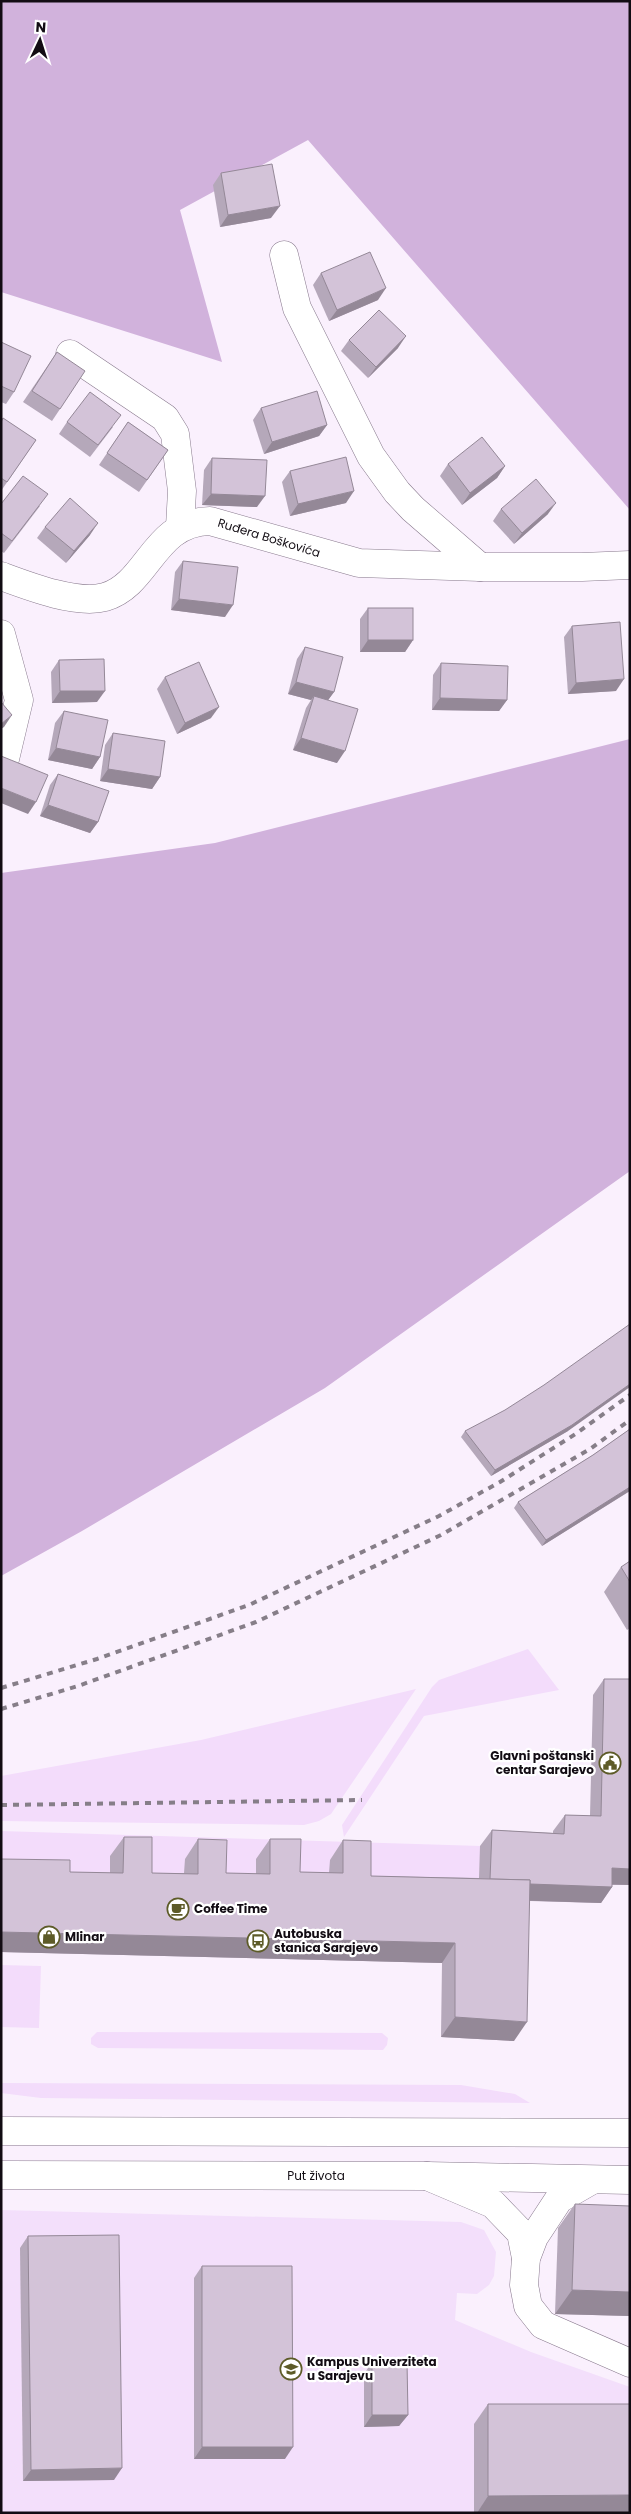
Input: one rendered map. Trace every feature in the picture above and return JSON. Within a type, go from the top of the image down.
[{"type":"street","points":[[284,255],[296,308],[371,456],[412,509],[480,567]]},
{"type":"street","points":[[70,354],[165,418],[171,425],[175,434],[182,491],[180,527]]},
{"type":"street","name":"Ruđera Boškovića","points":[[1,576],[76,598],[105,597],[117,592],[126,584],[168,537],[180,527],[195,521],[210,521],[358,563],[480,567],[630,565]]},
{"type":"street","points":[[1,634],[19,700],[5,759]]},
{"type":"street","points":[[1,2130],[630,2133]]},
{"type":"street","name":"Put života","points":[[1,2175],[427,2176],[630,2180]]},
{"type":"street","points":[[427,2176],[494,2204],[521,2233],[526,2258],[524,2285],[528,2306],[543,2325],[630,2363]]},
{"type":"street","points":[[526,2258],[534,2237],[559,2199],[592,2180]]},
{"type":"shaded area","points":[[1,1],[630,1],[630,510],[308,140],[180,210],[222,362],[1,292]]},
{"type":"shaded area","points":[[630,739],[630,1171],[325,1388],[82,1531],[1,1576],[1,873],[215,843]]},
{"type":"shaded area","points":[[528,1649],[559,1690],[424,1716],[344,1837],[342,1825],[432,1687],[439,1680]]},
{"type":"shaded area","points":[[416,1689],[331,1814],[319,1821],[304,1825],[1,1821],[1,1776],[201,1740]]},
{"type":"shaded area","points":[[1,1831],[481,1846],[478,1899],[329,1893],[110,1893],[1,1879]]},
{"type":"shaded area","points":[[1,1965],[41,1966],[39,2028],[1,2027]]},
{"type":"shaded area","points":[[97,2032],[382,2033],[388,2038],[387,2045],[383,2050],[98,2048],[91,2044],[91,2038]]},
{"type":"shaded area","points":[[1,2083],[461,2085],[515,2094],[530,2103],[41,2098],[1,2093]]},
{"type":"shaded area","name":"Kampus Univerziteta u Sarajevu","points":[[1,2210],[461,2222],[484,2230],[496,2252],[494,2276],[489,2285],[477,2294],[457,2293],[455,2320],[531,2352],[630,2387],[630,2513],[1,2513]]},
{"type":"building","points":[[272,164],[280,206],[228,215],[221,173]]},
{"type":"building","points":[[370,252],[386,288],[337,310],[321,273]]},
{"type":"building","points":[[379,310],[406,336],[376,367],[349,340]]},
{"type":"building","points":[[1,342],[31,356],[14,392],[1,386]]},
{"type":"building","points":[[57,352],[85,371],[60,409],[32,391]]},
{"type":"building","points":[[317,391],[327,425],[272,442],[261,408]]},
{"type":"building","points":[[90,392],[121,415],[98,445],[67,422]]},
{"type":"building","points":[[3,418],[36,440],[7,482],[1,478],[1,422]]},
{"type":"building","points":[[128,422],[168,450],[147,480],[107,453]]},
{"type":"building","points":[[482,437],[505,466],[470,493],[448,464]]},
{"type":"building","points":[[346,457],[354,491],[298,504],[290,471]]},
{"type":"building","points":[[212,458],[267,460],[265,496],[211,494]]},
{"type":"building","points":[[23,476],[48,494],[12,541],[1,533],[1,504]]},
{"type":"building","points":[[536,479],[556,503],[522,533],[501,509]]},
{"type":"building","points":[[70,498],[98,523],[74,551],[45,527]]},
{"type":"building","points":[[183,561],[238,567],[233,605],[179,599]]},
{"type":"building","points":[[368,608],[413,608],[413,640],[368,640]]},
{"type":"building","points":[[620,622],[624,679],[576,683],[572,626]]},
{"type":"building","points":[[305,647],[343,657],[334,692],[296,682]]},
{"type":"building","points":[[104,659],[105,691],[60,691],[59,660]]},
{"type":"building","points":[[199,662],[219,707],[185,723],[165,677]]},
{"type":"building","points":[[441,663],[508,666],[507,700],[440,698]]},
{"type":"building","points":[[314,696],[358,709],[345,751],[301,738]]},
{"type":"building","points":[[1,702],[12,715],[1,724]]},
{"type":"building","points":[[64,711],[108,720],[100,757],[56,748]]},
{"type":"building","points":[[113,733],[165,741],[160,777],[108,769]]},
{"type":"building","points":[[1,756],[48,775],[36,802],[1,788]]},
{"type":"building","points":[[58,774],[109,791],[98,822],[48,805]]},
{"type":"building","points":[[630,1324],[630,1384],[572,1425],[495,1470],[465,1431],[505,1410],[544,1385]]},
{"type":"building","points":[[630,1429],[630,1487],[546,1540],[518,1502],[593,1455]]},
{"type":"building","points":[[630,1561],[630,1582],[621,1567]]},
{"type":"building","points":[[604,1679],[630,1679],[630,1869],[612,1868],[612,1887],[530,1884],[530,1880],[490,1879],[492,1830],[564,1834],[565,1815],[601,1816]]},
{"type":"building","name":"Autobuska stanica Sarajevo","points":[[124,1837],[152,1837],[152,1873],[198,1874],[198,1839],[227,1840],[226,1873],[270,1874],[270,1839],[301,1839],[300,1872],[343,1873],[343,1840],[371,1841],[371,1876],[530,1880],[527,2022],[455,2017],[455,1943],[1,1932],[1,1859],[70,1860],[70,1872],[123,1873]]},
{"type":"building","points":[[575,2204],[630,2206],[630,2292],[572,2290]]},
{"type":"building","points":[[119,2235],[122,2468],[31,2470],[28,2236]]},
{"type":"building","points":[[202,2266],[292,2266],[293,2447],[202,2447]]},
{"type":"building","points":[[372,2362],[407,2362],[408,2415],[372,2415]]},
{"type":"building","points":[[488,2404],[630,2404],[630,2495],[488,2496]]},
{"type":"railway","points":[[1,1688],[97,1659],[249,1605],[439,1516],[500,1482],[577,1433],[630,1395]]},
{"type":"railway","points":[[1,1709],[78,1686],[256,1622],[441,1535],[590,1449],[630,1420]]},
{"type":"railway","points":[[1,1805],[362,1800]]},
{"type":"place","name":"Glavni poštanski centar Sarajevo","points":[[610,1763]]},
{"type":"place","name":"Coffee Time","points":[[178,1909]]},
{"type":"place","name":"Mlinar","points":[[49,1937]]},
{"type":"place","name":"Autobuska stanica Sarajevo","points":[[258,1941]]},
{"type":"place","name":"Kampus Univerziteta u Sarajevu","points":[[291,2369]]}]
